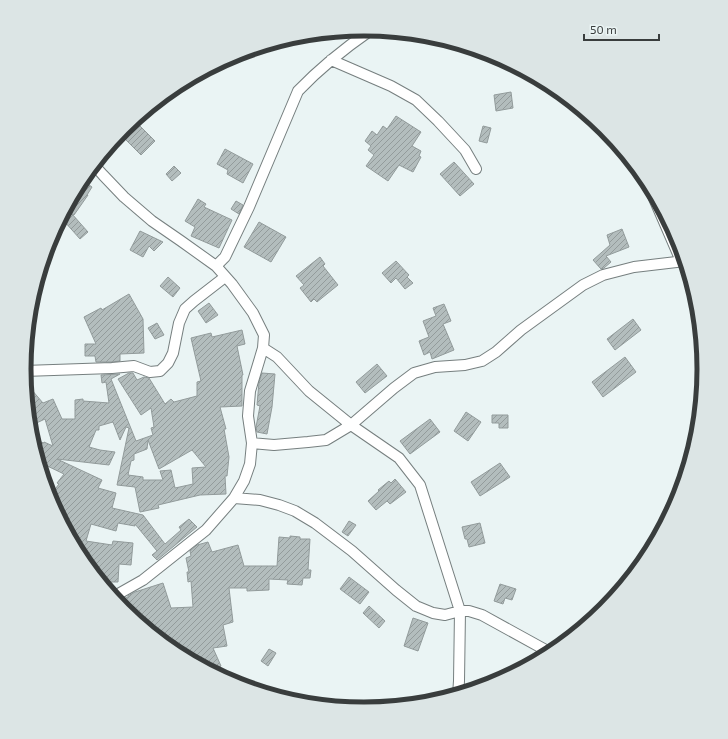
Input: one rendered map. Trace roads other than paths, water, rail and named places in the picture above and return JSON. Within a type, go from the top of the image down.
[{"type":"street","points":[[216,266],[225,257],[249,207],[298,91],[310,78],[331,60],[362,36]]},
{"type":"street","points":[[331,60],[391,86],[416,100],[465,150],[476,169]]},
{"type":"street","points":[[98,170],[124,197],[152,221],[216,266],[253,313],[264,335],[263,348],[250,391],[248,416],[252,443],[250,464],[244,481],[234,498],[206,530],[143,580],[119,594]]},
{"type":"street","points":[[252,443],[274,445],[326,440],[351,425],[414,373],[435,367],[464,365],[482,361],[496,352],[521,330],[583,285],[603,275],[634,267],[679,262]]},
{"type":"street","points":[[31,371],[134,366],[150,372],[160,371],[168,363],[173,353],[179,323],[185,310],[194,301],[226,277]]},
{"type":"street","points":[[263,348],[277,357],[309,391],[351,425],[398,458],[420,484],[460,611],[458,689]]},
{"type":"street","points":[[234,498],[260,500],[295,511],[315,523],[352,551],[416,606],[433,613],[445,615],[460,611],[469,611],[482,615],[544,649]]}]
